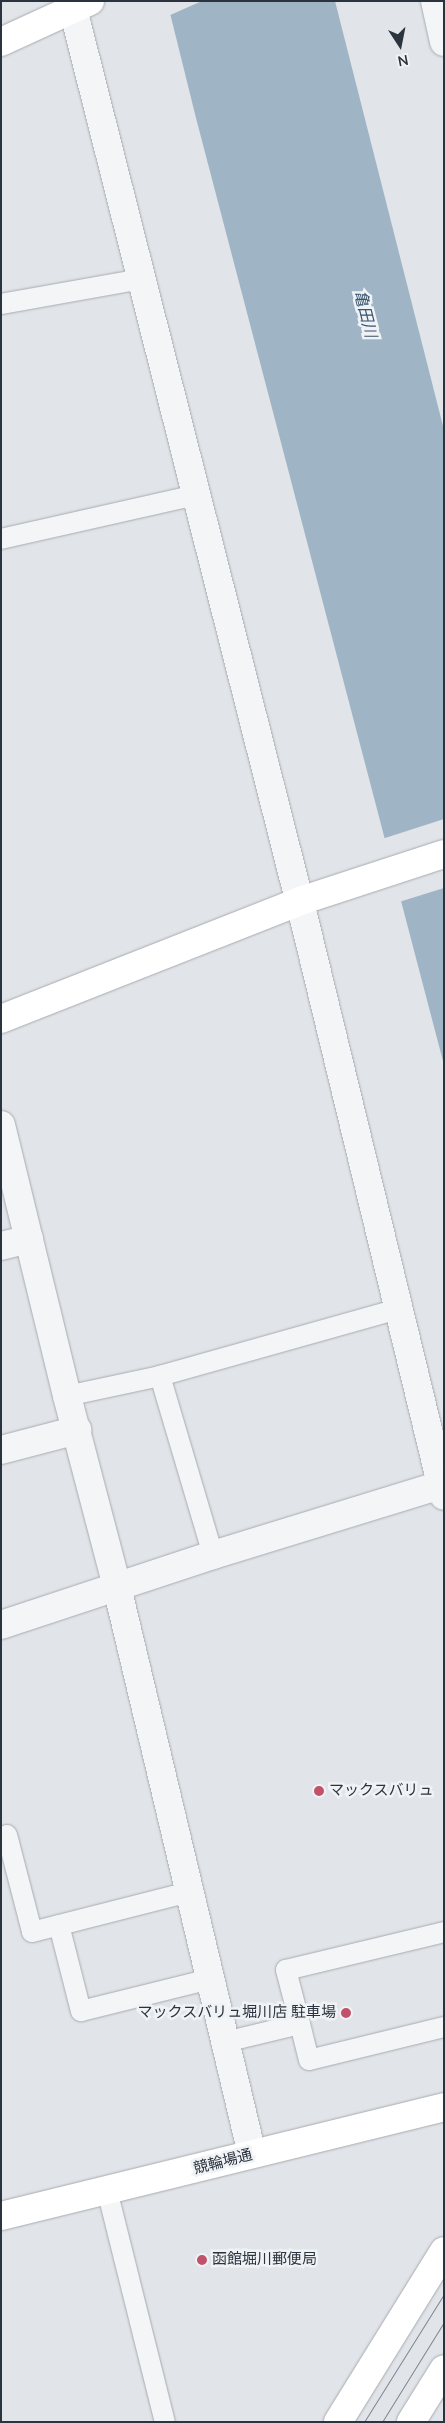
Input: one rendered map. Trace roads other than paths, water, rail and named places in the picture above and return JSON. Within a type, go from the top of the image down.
[{"type":"street","points":[[435,1],[444,42]]},
{"type":"street","points":[[1,42],[78,4],[141,279],[300,901],[442,1490],[212,1555],[1,1626]]},
{"type":"street","points":[[1,1019],[300,901],[444,854]]},
{"type":"street","points":[[1,1125],[67,1396],[117,1587],[252,2154]]},
{"type":"street","points":[[1,1246],[29,1239]]},
{"type":"street","points":[[1,1450],[77,1430]]},
{"type":"street","name":"競輪場通","points":[[1,2216],[444,2107]]},
{"type":"street","points":[[338,2422],[444,2251]]},
{"type":"street","points":[[411,2422],[443,2372]]},
{"type":"lane","points":[[1,304],[141,279]]},
{"type":"lane","points":[[1,540],[196,495]]},
{"type":"lane","points":[[67,1396],[160,1376],[398,1309]]},
{"type":"lane","points":[[160,1376],[212,1555]]},
{"type":"lane","points":[[7,1835],[32,1932],[189,1892]]},
{"type":"lane","points":[[59,1925],[81,2012],[210,1979]]},
{"type":"lane","points":[[444,1932],[286,1970],[308,2060],[444,2027]]},
{"type":"lane","points":[[225,2042],[300,2024]]},
{"type":"lane","points":[[108,2190],[165,2422]]},
{"type":"water","name":"亀田川","points":[[167,1],[335,1],[444,430],[444,1065],[196,118]]},
{"type":"tram line","points":[[364,2422],[444,2294]]},
{"type":"tram line","points":[[382,2422],[444,2322]]},
{"type":"place","name":"マックスバリュ","points":[[319,1791]]},
{"type":"place","name":"マックスバリュ堀川店 駐車場","points":[[346,2013]]},
{"type":"place","name":"函館堀川郵便局","points":[[202,2260]]}]
